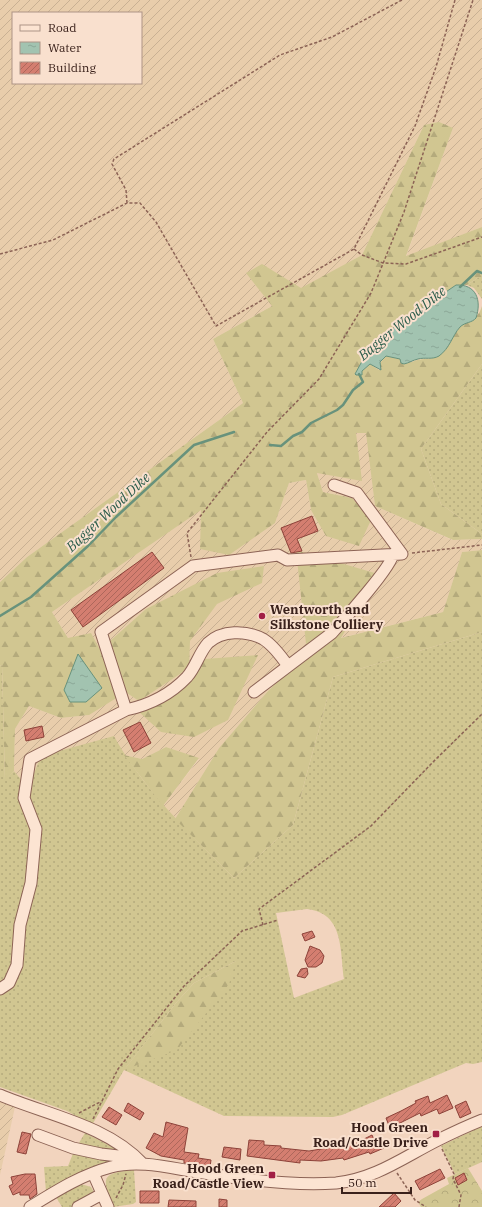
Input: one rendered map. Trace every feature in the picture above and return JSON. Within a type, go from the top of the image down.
[{"type":"street","points":[[334,486],[357,493],[397,554]]},
{"type":"street","points":[[126,710],[101,632],[192,566],[278,555],[287,560],[397,554]]},
{"type":"street","points":[[254,692],[332,633],[385,571],[397,554]]},
{"type":"street","points":[[0,989],[9,983],[17,965],[20,925],[31,883],[36,829],[24,798],[30,759],[126,710],[153,702],[178,685],[188,676],[207,644],[216,636],[224,633],[239,633],[261,638],[280,655],[288,666]]},
{"type":"street","points":[[0,1095],[88,1128],[133,1153],[141,1161]]},
{"type":"street","points":[[38,1135],[73,1148],[243,1179],[316,1183],[358,1180],[394,1165],[438,1140],[482,1120]]},
{"type":"street","points":[[30,1207],[70,1182],[93,1173],[141,1161]]},
{"type":"street","points":[[78,1207],[105,1202],[93,1173]]},
{"type":"path","points":[[127,203],[126,190],[112,164],[114,159],[280,55],[332,38],[402,0]]},
{"type":"path","points":[[0,254],[53,240],[127,203],[140,203],[156,222],[216,326],[354,249],[415,126],[436,67],[455,0]]},
{"type":"path","points":[[192,566],[187,533],[267,432],[320,379],[371,293],[404,212],[473,0]]},
{"type":"path","points":[[354,249],[362,255],[383,263],[406,264],[482,238]]},
{"type":"path","points":[[397,554],[482,545]]},
{"type":"path","points":[[263,925],[259,909],[371,826],[482,714]]},
{"type":"path","points":[[88,1128],[118,1069],[184,986],[242,930],[278,920]]},
{"type":"path","points":[[71,1121],[75,1115],[100,1102]]},
{"type":"path","points":[[438,1140],[454,1175],[453,1179],[461,1195],[459,1207]]},
{"type":"path","points":[[105,1202],[115,1199],[125,1178],[127,1164]]},
{"type":"path","points":[[394,1165],[415,1200],[426,1207]]},
{"type":"shaded area","points":[[0,0],[482,0],[482,227],[406,257],[453,128],[424,125],[362,255],[213,339],[243,403],[27,557],[0,582]]},
{"type":"shaded area","points":[[356,433],[367,433],[375,506],[452,540],[482,539],[482,550],[462,552],[443,612],[340,638],[307,653],[268,691],[219,748],[175,819],[163,806],[199,759],[166,747],[142,759],[124,755],[28,789],[14,771],[15,729],[29,706],[61,718],[89,715],[68,638],[52,612],[201,509],[275,523],[289,483],[306,480],[311,510],[352,498],[323,492],[317,473]]},
{"type":"shaded area","points":[[0,1101],[15,1107],[0,1175]]},
{"type":"green space","points":[[439,122],[453,128],[406,256],[482,227],[482,277],[479,277],[467,285],[456,285],[386,333],[388,337],[386,342],[379,347],[374,346],[366,354],[355,374],[362,375],[362,371],[370,364],[379,370],[381,368],[380,363],[386,356],[412,362],[438,356],[442,353],[461,326],[478,315],[482,306],[482,364],[421,449],[441,504],[482,534],[482,539],[453,540],[375,506],[366,433],[356,433],[362,481],[317,473],[323,492],[352,498],[371,520],[359,546],[326,536],[311,510],[306,480],[289,483],[275,523],[229,555],[200,549],[201,510],[52,612],[68,638],[91,633],[112,672],[118,697],[89,715],[61,718],[29,706],[15,729],[14,771],[5,781],[2,665],[0,666],[0,582],[27,557],[243,403],[213,339],[272,306],[246,273],[262,264],[301,288],[362,255],[424,125]]},
{"type":"green space","points":[[479,277],[482,277],[482,299],[474,288],[467,285]]},
{"type":"green space","points":[[482,364],[482,534],[441,504],[421,449]]},
{"type":"green space","points":[[296,550],[378,574],[341,638],[443,612],[462,552],[482,550],[482,632],[333,677],[293,825],[234,878],[175,819],[219,748],[268,691],[307,653]]},
{"type":"green space","points":[[264,566],[262,583],[217,604],[190,641],[189,668],[139,701],[124,691],[114,664],[110,641],[146,609],[217,573]]},
{"type":"green space","points":[[482,632],[482,1062],[473,1064],[466,1063],[342,1115],[333,1117],[224,1116],[124,1070],[92,1125],[67,1111],[0,1087],[0,666],[2,665],[5,780],[14,771],[28,788],[41,756],[114,736],[139,775],[169,811],[234,878],[293,825],[333,677]],"holes":[[[307,909],[319,912],[328,918],[334,925],[340,945],[344,979],[294,998],[276,913]],[[236,961],[125,1069],[176,1003],[194,983]]]},
{"type":"green space","points":[[258,655],[228,720],[194,737],[161,732],[139,712],[174,695],[205,659]]},
{"type":"green space","points":[[166,747],[199,758],[163,806],[124,755],[142,759]]},
{"type":"green space","points":[[236,961],[229,984],[177,1050],[124,1070],[176,1003],[194,983]]},
{"type":"green space","points":[[482,1126],[482,1162],[455,1174],[441,1146]]},
{"type":"green space","points":[[85,1133],[124,1153],[127,1158],[75,1176],[46,1192],[44,1167],[68,1166],[74,1151]]},
{"type":"green space","points":[[468,1168],[482,1191],[482,1207],[421,1207],[418,1202],[449,1184],[447,1178]]},
{"type":"green space","points":[[134,1170],[136,1202],[133,1204],[113,1207],[107,1189],[107,1179],[110,1175],[115,1173]]},
{"type":"green space","points":[[81,1184],[91,1187],[94,1192],[93,1196],[72,1207],[62,1207],[56,1197]]},
{"type":"water","points":[[456,285],[463,285],[473,290],[478,299],[478,311],[474,320],[460,327],[443,353],[436,357],[418,359],[404,364],[401,363],[400,359],[386,356],[380,362],[381,370],[370,364],[362,371],[362,375],[355,374],[366,354],[374,346],[379,347],[386,342],[388,337],[386,333]]},
{"type":"water","points":[[78,654],[102,688],[86,702],[70,702],[64,690]]},
{"type":"building","points":[[312,516],[318,531],[297,539],[302,551],[291,553],[281,528]]},
{"type":"building","points":[[152,552],[164,568],[83,627],[71,610]]},
{"type":"building","points":[[140,722],[151,743],[134,752],[123,730]]},
{"type":"building","points":[[42,726],[44,737],[26,741],[24,730]]},
{"type":"building","points":[[312,931],[315,937],[305,941],[302,934]]},
{"type":"building","points":[[310,946],[320,950],[324,956],[322,963],[316,967],[308,967],[305,960]]},
{"type":"building","points":[[307,968],[308,974],[305,978],[297,976],[301,969]]},
{"type":"building","points":[[447,1095],[453,1108],[439,1114],[437,1109],[421,1116],[420,1113],[390,1128],[386,1118],[416,1103],[415,1101],[428,1096],[430,1103]]},
{"type":"building","points":[[466,1101],[471,1113],[460,1118],[455,1106]]},
{"type":"building","points":[[128,1103],[144,1113],[140,1120],[124,1111]]},
{"type":"building","points":[[109,1107],[122,1115],[116,1125],[102,1117]]},
{"type":"building","points":[[166,1122],[188,1128],[184,1152],[199,1154],[198,1158],[211,1160],[210,1167],[184,1163],[184,1160],[161,1156],[146,1148],[154,1133],[163,1137]]},
{"type":"building","points":[[22,1132],[31,1134],[26,1154],[17,1152]]},
{"type":"building","points":[[372,1135],[376,1144],[381,1142],[384,1148],[370,1154],[369,1152],[344,1160],[343,1158],[321,1161],[300,1160],[300,1163],[247,1156],[249,1140],[264,1141],[264,1145],[281,1146],[281,1148],[309,1151],[348,1143],[349,1145],[364,1140]]},
{"type":"building","points":[[224,1147],[241,1149],[240,1160],[222,1157]]},
{"type":"building","points":[[440,1169],[445,1178],[420,1190],[415,1181]]},
{"type":"building","points":[[464,1173],[467,1180],[458,1185],[455,1178]]},
{"type":"building","points":[[25,1174],[35,1174],[37,1194],[30,1199],[29,1195],[20,1195],[20,1192],[13,1195],[9,1186],[13,1184],[11,1177]]},
{"type":"building","points":[[140,1191],[159,1191],[159,1203],[140,1203]]},
{"type":"building","points":[[394,1193],[401,1201],[395,1207],[379,1207]]},
{"type":"building","points":[[219,1199],[227,1200],[227,1207],[219,1207]]},
{"type":"building","points":[[169,1200],[196,1201],[196,1207],[168,1207]]},
{"type":"waterway","name":"Bagger Wood Dike","points":[[460,287],[477,271],[482,273]]},
{"type":"waterway","name":"Bagger Wood Dike","points":[[270,445],[281,446],[293,436],[302,432],[311,423],[337,410],[343,405],[353,390],[363,382],[359,374]]},
{"type":"waterway","name":"Bagger Wood Dike","points":[[0,616],[31,597],[88,546],[116,517],[194,445],[234,432]]},
{"type":"place","name":"Wentworth and Silkstone Colliery","points":[[262,616]]},
{"type":"place","name":"Hood Green Road/Castle Drive","points":[[436,1134]]},
{"type":"place","name":"Hood Green Road/Castle View","points":[[272,1175]]}]
